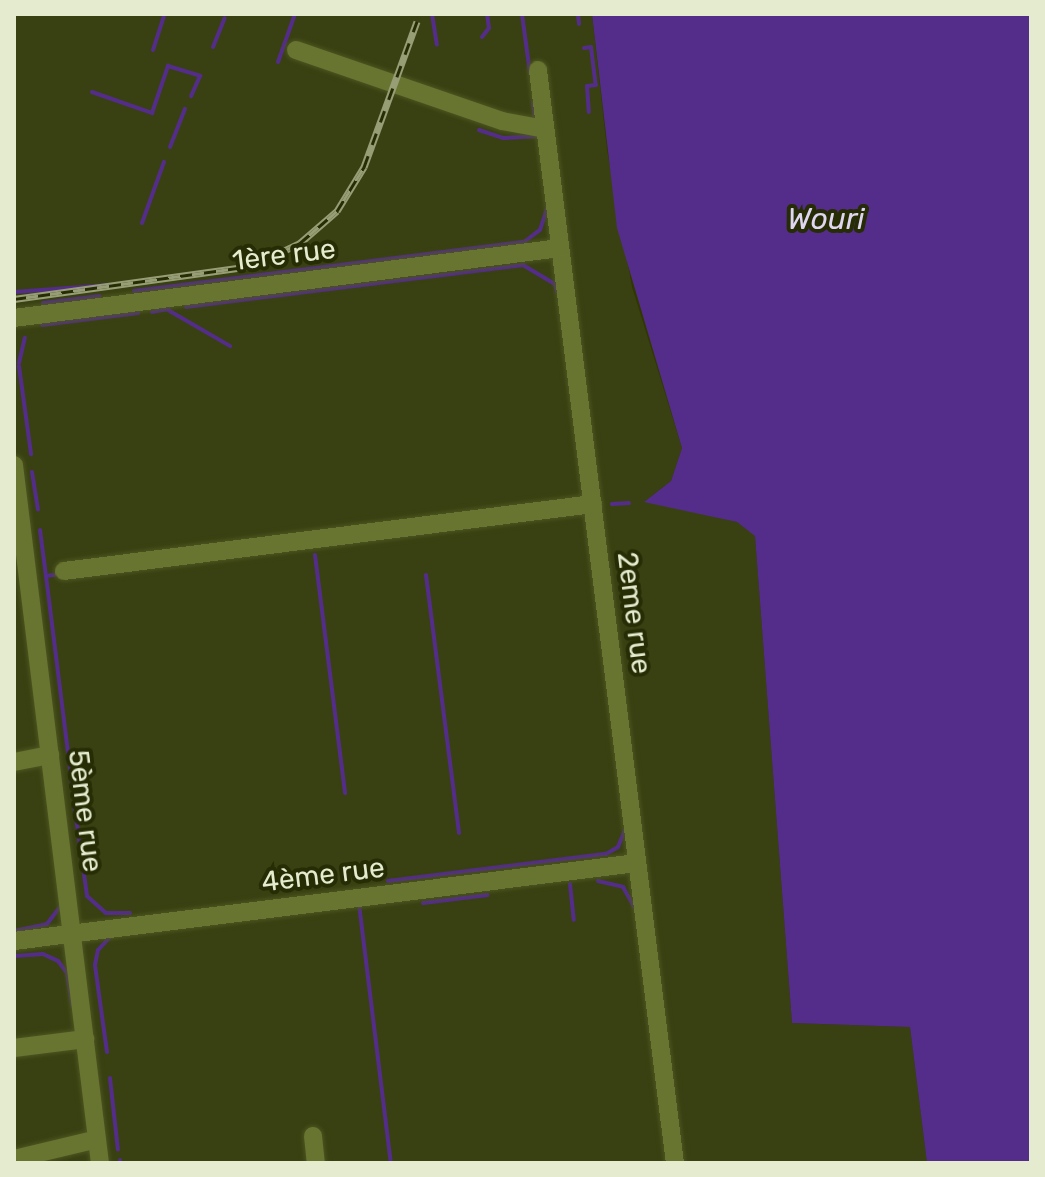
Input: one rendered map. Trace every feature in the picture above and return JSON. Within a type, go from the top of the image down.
[{"type":"street","points":[[296,50],[502,121],[545,129]]},
{"type":"street","name":"2eme rue","points":[[538,70],[675,1163]]},
{"type":"street","name":"1ère rue","points":[[14,318],[560,248]]},
{"type":"street","name":"5ème rue","points":[[14,465],[21,575],[50,755],[100,1163]]},
{"type":"street","points":[[64,571],[593,504]]},
{"type":"street","points":[[14,762],[50,755]]},
{"type":"street","name":"4ème rue","points":[[14,941],[637,863]]},
{"type":"street","points":[[14,1048],[85,1039]]},
{"type":"street","points":[[313,1136],[316,1163]]},
{"type":"street","points":[[14,1159],[97,1139]]},
{"type":"shaded area","points":[[14,14],[592,14],[607,150],[632,287],[682,448],[671,481],[645,501],[737,522],[755,535],[792,1023],[910,1027],[927,1163],[14,1163]]},
{"type":"water","name":"Wouri","points":[[592,14],[1031,14],[1031,1163],[927,1163],[910,1027],[792,1023],[755,536],[737,522],[644,502],[671,481],[682,448],[617,228]]},
{"type":"waterway","points":[[278,62],[295,14]]},
{"type":"waterway","points":[[432,14],[437,45]]},
{"type":"waterway","points":[[482,37],[489,28],[487,14]]},
{"type":"waterway","points":[[522,14],[530,73]]},
{"type":"waterway","points":[[578,14],[579,24]]},
{"type":"waterway","points":[[153,50],[164,17]]},
{"type":"waterway","points":[[213,47],[225,18]]},
{"type":"waterway","points":[[584,48],[591,47],[596,85],[587,86],[589,112]]},
{"type":"waterway","points":[[92,92],[152,113],[168,66],[200,76],[191,96]]},
{"type":"waterway","points":[[533,102],[535,121]]},
{"type":"waterway","points":[[170,147],[185,109]]},
{"type":"waterway","points":[[479,130],[504,138],[537,136]]},
{"type":"waterway","points":[[142,223],[164,162]]},
{"type":"waterway","points":[[134,291],[524,242],[540,230],[547,208]]},
{"type":"waterway","points":[[186,307],[523,265],[555,284],[557,292]]},
{"type":"waterway","points":[[14,292],[110,285]]},
{"type":"waterway","points":[[43,303],[100,296]]},
{"type":"waterway","points":[[152,312],[169,309]]},
{"type":"waterway","points":[[168,310],[230,346]]},
{"type":"waterway","points":[[42,325],[138,313]]},
{"type":"waterway","points":[[19,363],[25,338]]},
{"type":"waterway","points":[[19,366],[31,454]]},
{"type":"waterway","points":[[32,472],[38,510]]},
{"type":"waterway","points":[[612,504],[629,503]]},
{"type":"waterway","points":[[40,530],[46,576],[61,574]]},
{"type":"waterway","points":[[315,555],[345,793]]},
{"type":"waterway","points":[[426,575],[459,833]]},
{"type":"waterway","points":[[46,576],[72,785]]},
{"type":"waterway","points":[[74,803],[87,896],[106,913],[130,913]]},
{"type":"waterway","points":[[388,881],[606,854],[618,847],[625,830]]},
{"type":"waterway","points":[[598,881],[623,887],[634,907]]},
{"type":"waterway","points":[[570,884],[574,920]]},
{"type":"waterway","points":[[423,903],[488,895]]},
{"type":"waterway","points":[[359,904],[391,1163]]},
{"type":"waterway","points":[[14,931],[47,924],[60,907]]},
{"type":"waterway","points":[[107,1052],[95,965],[98,950],[110,937]]},
{"type":"waterway","points":[[14,956],[43,954],[58,961],[67,973],[72,1005]]},
{"type":"waterway","points":[[110,1078],[118,1150]]},
{"type":"railway","points":[[14,299],[252,266],[300,243],[337,211],[364,167],[417,21]]}]
